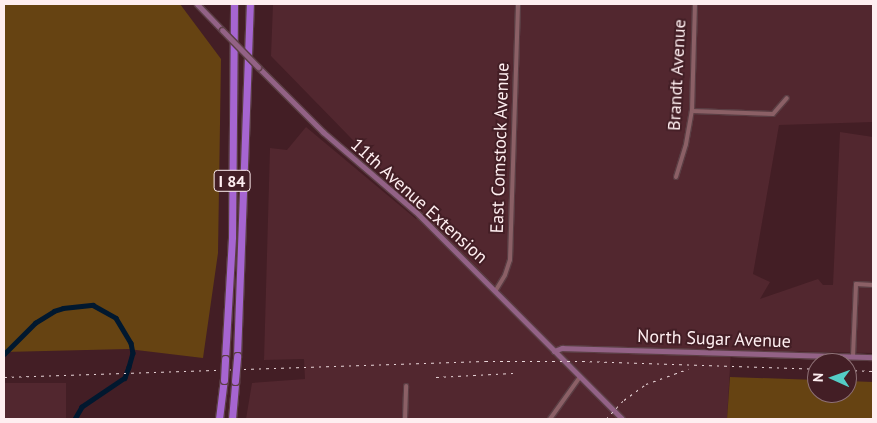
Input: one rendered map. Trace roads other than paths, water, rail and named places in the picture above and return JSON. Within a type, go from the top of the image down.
[{"type":"highway","name":"I 84","points":[[219,419],[224,380],[232,237],[234,4]]},
{"type":"highway","name":"I 84","points":[[232,419],[236,381],[250,4]]},
{"type":"street","name":"11th Avenue Extension","points":[[196,4],[323,132],[409,206],[496,290],[622,419]]},
{"type":"street","name":"East Comstock Avenue","points":[[496,290],[505,275],[510,260],[518,4]]},
{"type":"street","name":"Brandt Avenue","points":[[676,177],[686,144],[692,111],[695,4]]},
{"type":"street","points":[[692,111],[773,114],[787,98]]},
{"type":"street","points":[[853,353],[856,284],[873,285]]},
{"type":"street","name":"North Sugar Avenue","points":[[554,351],[562,348],[807,355]]},
{"type":"street","name":"North Sugar Avenue","points":[[857,356],[873,357]]},
{"type":"street","points":[[550,419],[580,377]]},
{"type":"street","points":[[405,419],[406,386]]},
{"type":"waterway","points":[[4,354],[35,323],[54,311],[63,308],[93,305],[116,318],[131,343],[133,353],[125,378],[82,407],[75,419]]},
{"type":"railway","points":[[4,377],[485,361],[582,361],[807,369]]},
{"type":"railway","points":[[606,419],[624,400],[646,384],[688,369]]},
{"type":"railway","points":[[857,370],[873,371]]},
{"type":"railway","points":[[436,377],[513,373]]}]
